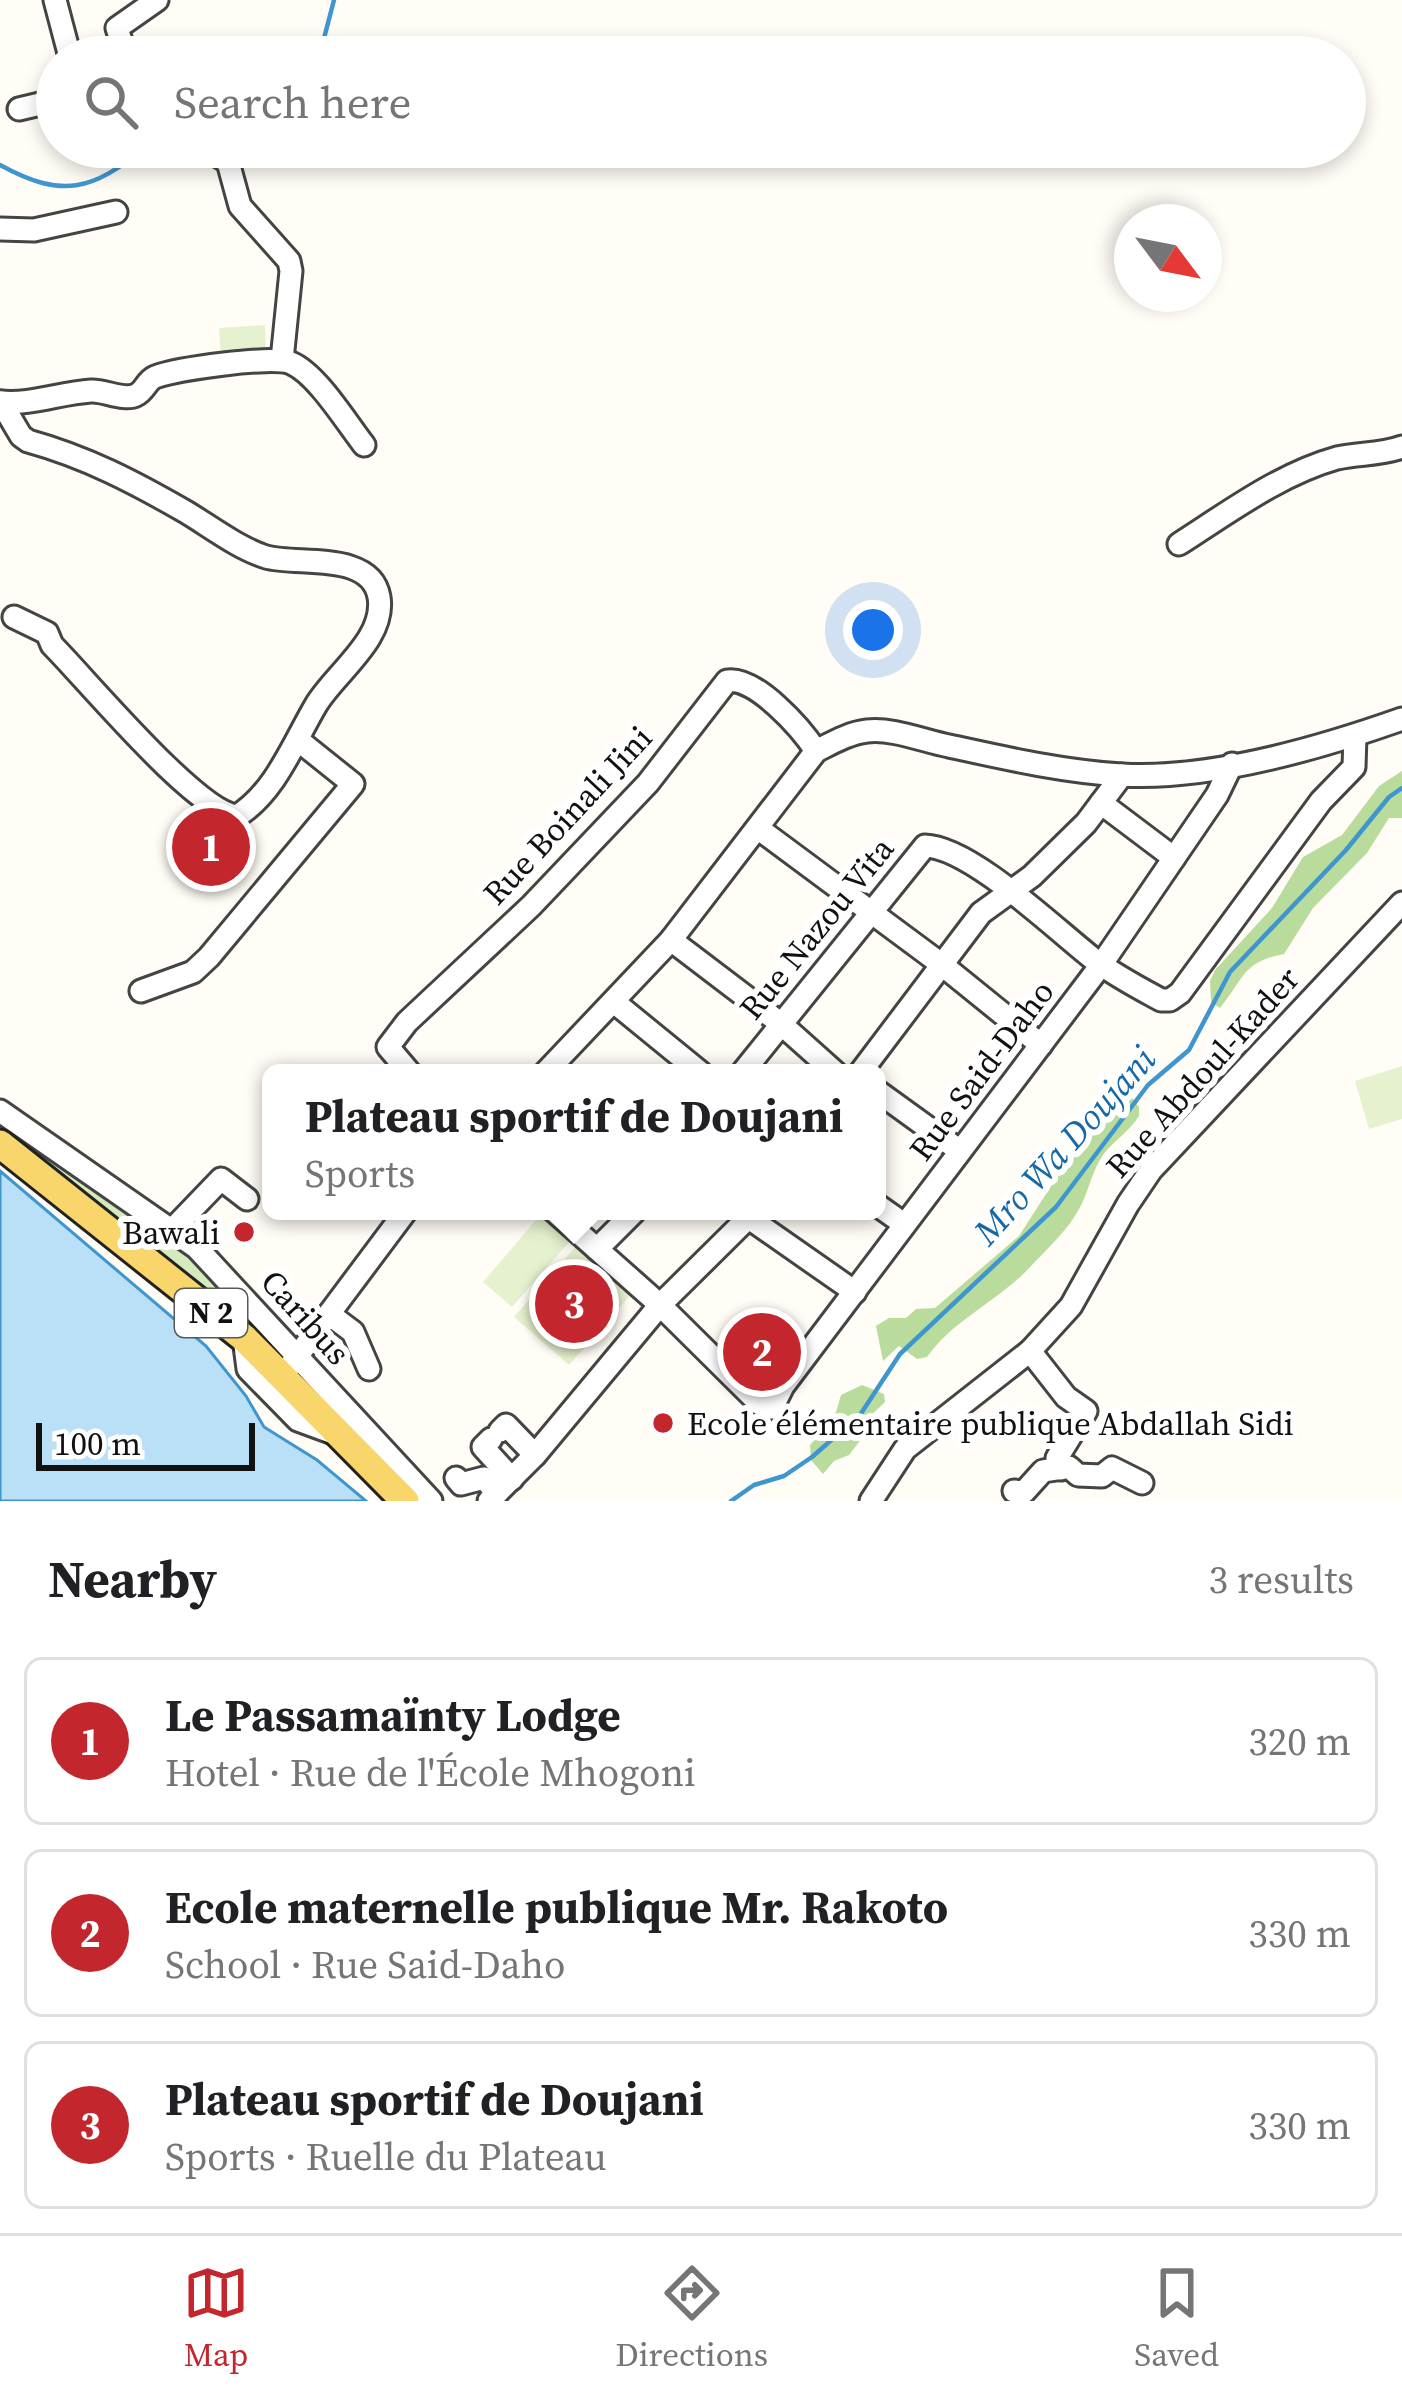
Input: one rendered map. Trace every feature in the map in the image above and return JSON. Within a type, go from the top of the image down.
[{"type":"main road","name":"N 2","points":[[0,1144],[244,1338],[290,1366],[344,1438],[405,1501]]},
{"type":"street","points":[[56,0],[65,36]]},
{"type":"street","points":[[119,36],[116,28],[157,0]]},
{"type":"street","points":[[19,109],[36,105]]},
{"type":"street","points":[[229,168],[240,206],[289,261],[282,360]]},
{"type":"street","points":[[0,229],[34,230],[116,212]]},
{"type":"street","points":[[1,402],[26,404],[91,391],[129,397],[151,378],[187,369],[282,360],[312,379],[364,445]]},
{"type":"street","points":[[1,402],[28,441],[100,464],[244,547],[279,559],[347,566],[370,579],[379,598],[376,626],[243,814],[225,814],[123,726],[52,645],[47,633],[14,616]]},
{"type":"street","points":[[1179,544],[1264,489],[1339,458],[1378,455],[1402,447]]},
{"type":"street","name":"Rue Boinali Jini","points":[[402,1064],[388,1047],[407,1022],[531,905],[648,784],[727,681],[747,683],[797,726],[816,751]]},
{"type":"street","points":[[558,1064],[671,940],[816,751],[861,731],[881,730],[980,753],[1122,775],[1232,764],[1355,736],[1402,718]]},
{"type":"street","points":[[1010,892],[1100,965],[1160,1000],[1170,1000],[1180,993],[1321,801],[1354,767],[1355,736]]},
{"type":"street","points":[[141,991],[193,972],[209,957],[353,784],[298,740]]},
{"type":"street","name":"Rue Said-Daho","points":[[660,1305],[760,1404],[772,1408],[783,1386],[1100,965],[1217,795],[1232,764]]},
{"type":"street","points":[[867,1064],[981,913],[1032,876],[1122,775]]},
{"type":"street","points":[[1101,803],[1174,857]]},
{"type":"street","points":[[759,829],[1041,1045]]},
{"type":"street","name":"Rue Nazou Vita","points":[[749,1064],[925,846],[952,853],[1010,892]]},
{"type":"street","name":"Rue Abdoul-Kader","points":[[871,1501],[905,1449],[1030,1351],[1071,1306],[1151,1170],[1402,903]]},
{"type":"street","points":[[671,940],[826,1064]]},
{"type":"street","points":[[614,1002],[690,1064]]},
{"type":"street","points":[[886,1097],[960,1151]]},
{"type":"street","name":"Caribus","points":[[0,1112],[197,1248],[290,1366],[430,1501]]},
{"type":"street","points":[[172,1230],[221,1179],[247,1199]]},
{"type":"street","points":[[886,1211],[904,1224]]},
{"type":"street","points":[[290,1366],[399,1220]]},
{"type":"street","points":[[564,1220],[660,1305]]},
{"type":"street","points":[[597,1249],[625,1220]]},
{"type":"street","points":[[500,1491],[660,1305],[741,1220]]},
{"type":"street","points":[[755,1220],[855,1292]]},
{"type":"street","points":[[328,1314],[353,1332],[368,1370]]},
{"type":"street","points":[[244,1338],[248,1369],[281,1403],[298,1420],[344,1438]]},
{"type":"street","points":[[1030,1351],[1066,1397],[1086,1411],[1057,1458],[1061,1469]]},
{"type":"street","points":[[500,1491],[483,1447],[506,1425],[535,1455]]},
{"type":"street","points":[[1014,1491],[1024,1492],[1043,1471],[1069,1467],[1078,1475],[1102,1476],[1112,1468],[1142,1483]]},
{"type":"street","points":[[456,1478],[461,1484],[484,1478],[500,1491]]},
{"type":"green space","points":[[265,325],[266,354],[221,358],[219,328]]},
{"type":"green space","points":[[1402,771],[1402,818],[1389,818],[1367,853],[1313,908],[1284,954],[1252,967],[1220,1008],[1211,1002],[1215,970],[1272,908],[1303,857],[1342,835],[1379,786]]},
{"type":"green space","points":[[1402,1066],[1402,1119],[1369,1129],[1355,1081]]},
{"type":"green space","points":[[1121,1083],[1139,1107],[1139,1116],[1102,1157],[1063,1232],[927,1357],[917,1359],[899,1346],[883,1361],[876,1326],[889,1318],[906,1318],[916,1309],[935,1308],[1019,1236],[1084,1135],[1100,1121],[1108,1090]]},
{"type":"green space","points":[[0,1120],[184,1251],[243,1312],[240,1320],[0,1136]]},
{"type":"green space","points":[[536,1220],[550,1220],[572,1239],[512,1307],[483,1282]]},
{"type":"green space","points":[[579,1243],[634,1291],[569,1365],[514,1317]]},
{"type":"green space","points":[[862,1385],[884,1394],[885,1402],[867,1419],[865,1434],[849,1455],[834,1461],[823,1474],[811,1460],[810,1445],[834,1419],[841,1395]]},
{"type":"water","points":[[0,1171],[206,1346],[264,1427],[317,1460],[366,1501],[0,1501]]},
{"type":"waterway","points":[[325,36],[334,0]]},
{"type":"waterway","points":[[0,165],[59,186],[93,181],[117,168]]},
{"type":"waterway","name":"Mro Wa Doujani","points":[[731,1501],[754,1485],[784,1476],[860,1415],[900,1354],[1056,1207],[1148,1085],[1189,1050],[1230,972],[1402,788]]},
{"type":"place","name":"Le Passamaïnty Lodge","points":[[211,847]]},
{"type":"place","name":"Bawali","points":[[244,1232]]},
{"type":"place","name":"Plateau sportif de Doujani","points":[[574,1304]]},
{"type":"place","name":"Ecole maternelle publique Mr. Rakoto","points":[[762,1352]]},
{"type":"place","name":"Ecole élémentaire publique Abdallah Sidi","points":[[663,1423]]}]
